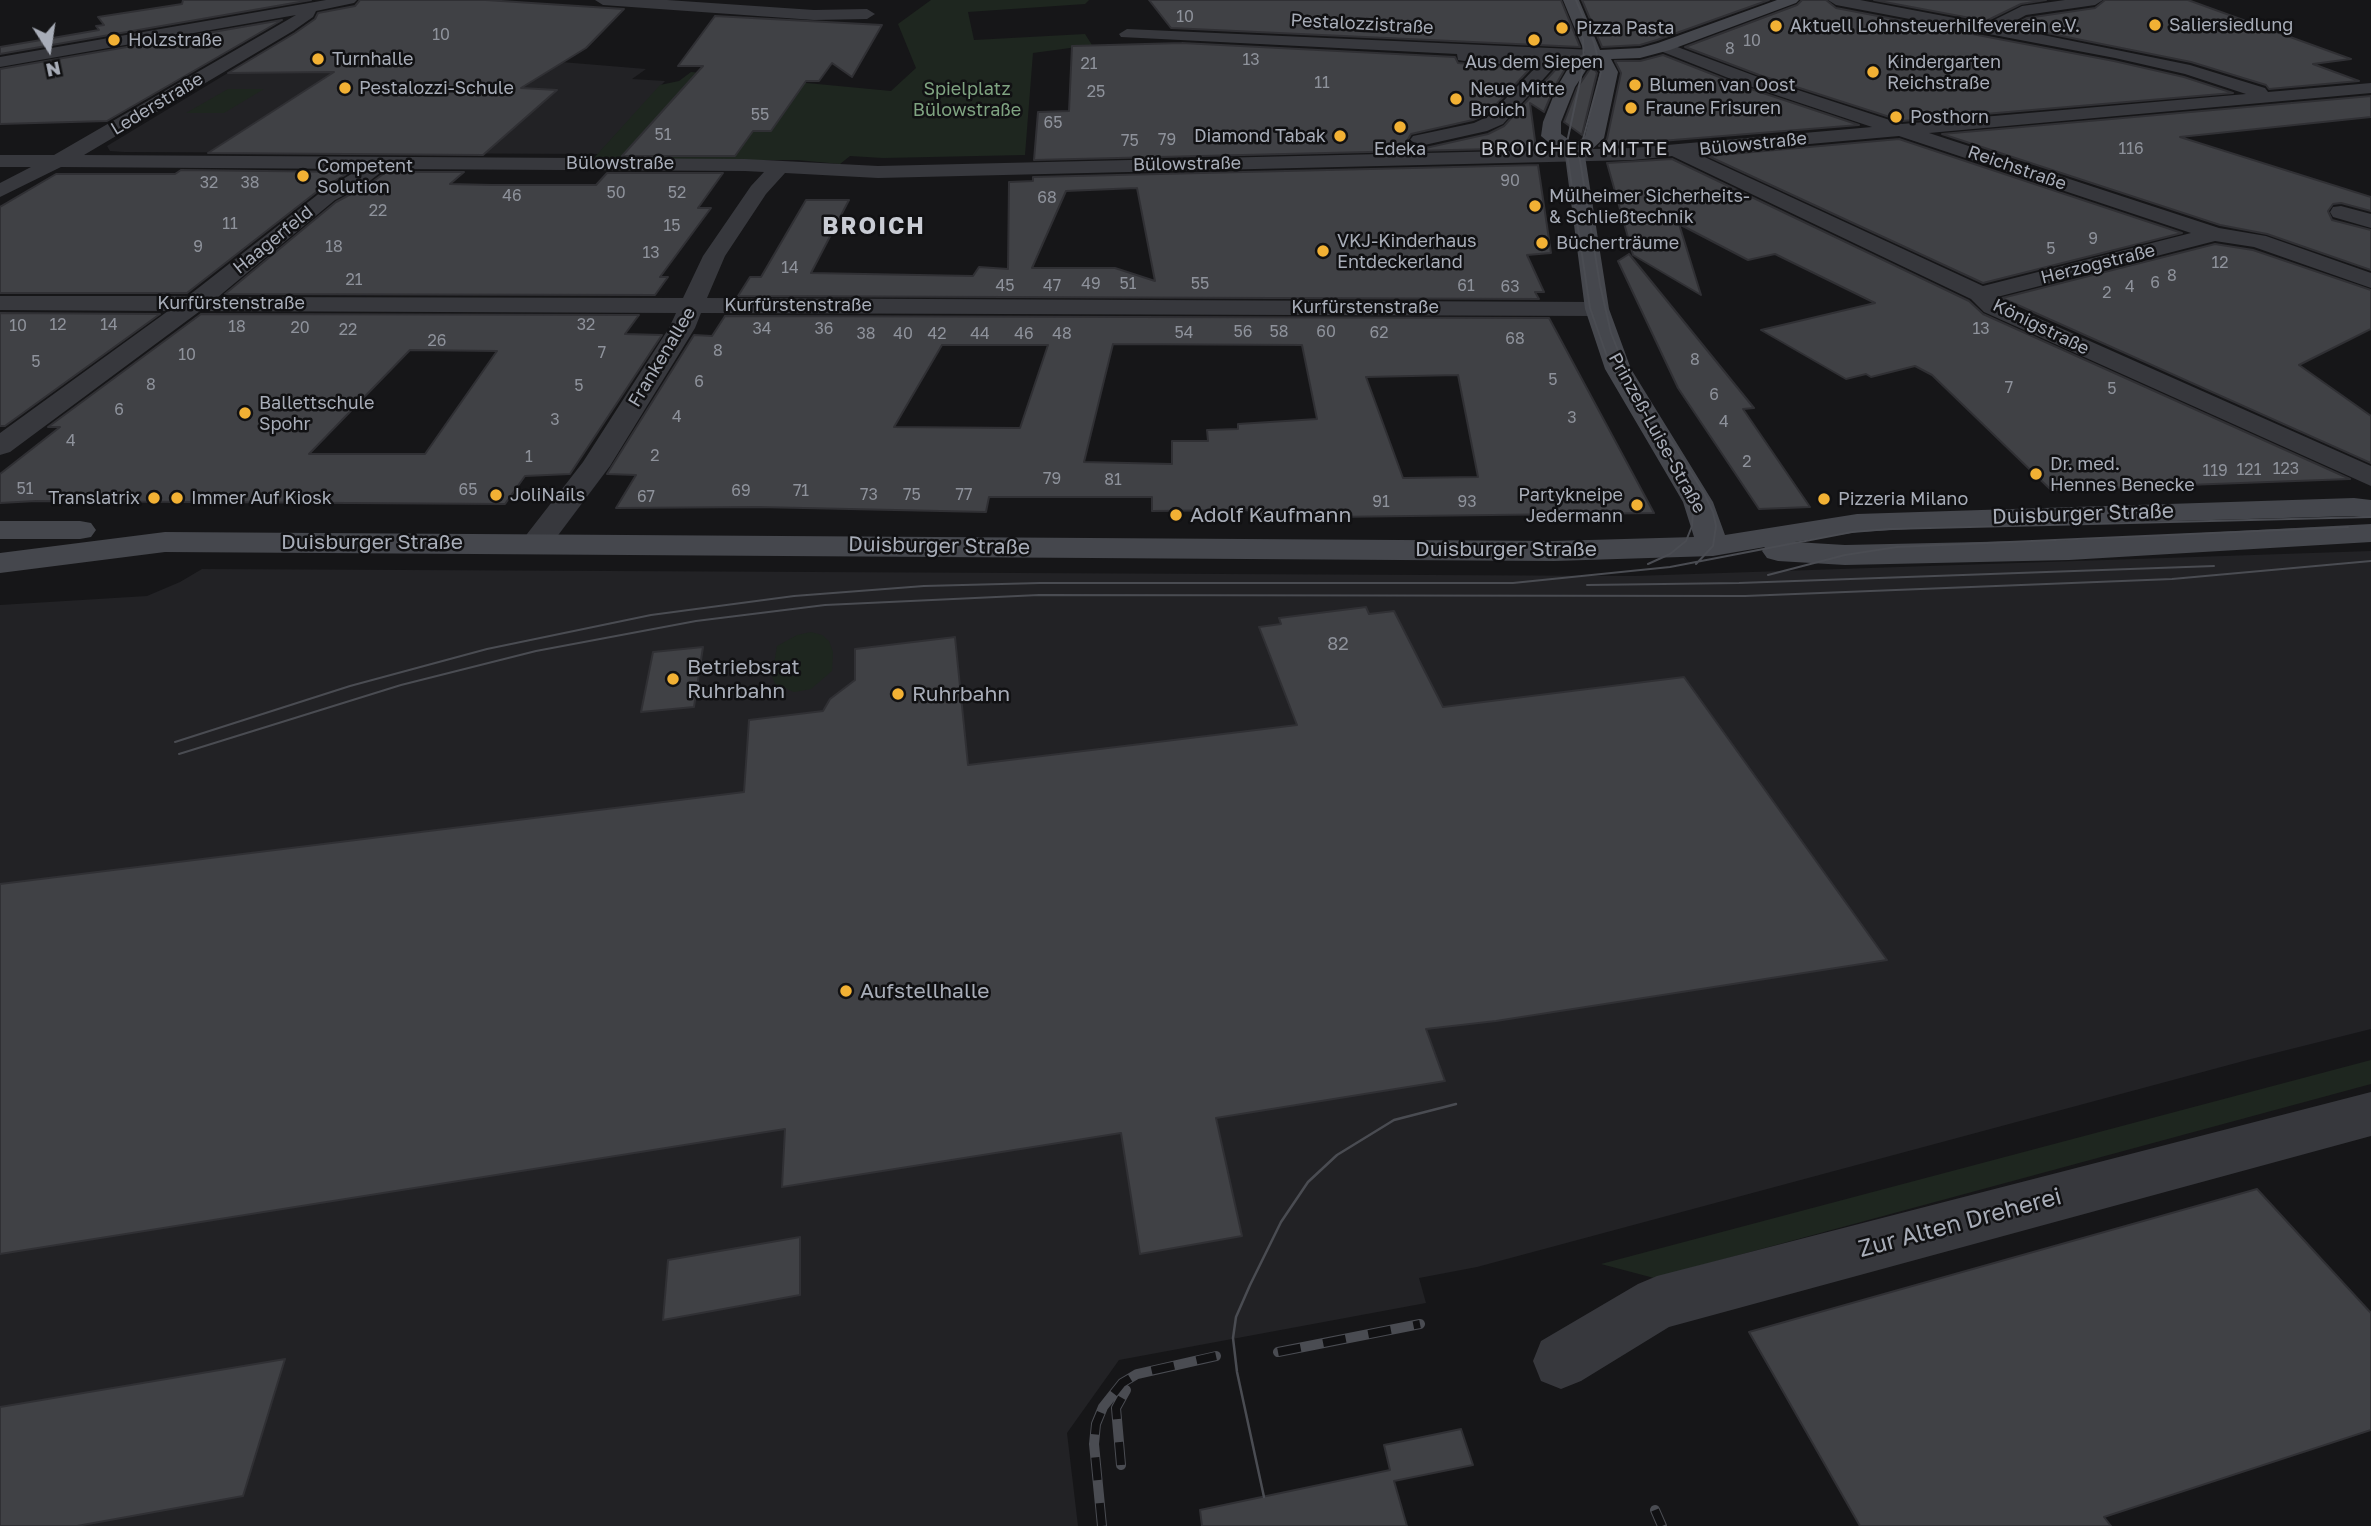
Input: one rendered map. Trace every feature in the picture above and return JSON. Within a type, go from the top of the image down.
[{"type":"main road","points":[[1571,0],[1586,39],[1595,55],[1607,65],[1609,72],[1594,138],[1575,154],[1551,136],[1552,121],[1579,64],[1595,55],[1640,53],[1664,47],[1791,0]]},
{"type":"main road","name":"Prinzeß-Luise-Straße","points":[[1575,154],[1575,170],[1597,309],[1618,369],[1698,502],[1713,546]]},
{"type":"main road","name":"Duisburger Straße","points":[[1713,546],[1857,523],[2354,507],[2371,509]]},
{"type":"main road","name":"Duisburger Straße","points":[[0,530],[79,530],[165,542]]},
{"type":"main road","name":"Duisburger Straße","points":[[0,562],[165,542],[536,542],[1541,551],[1713,546],[1845,555],[2161,546],[2371,533]]},
{"type":"street","points":[[0,62],[349,0]]},
{"type":"street","points":[[603,0],[699,3],[814,15],[867,14]]},
{"type":"street","points":[[1836,0],[2162,63],[2271,95]]},
{"type":"street","points":[[1986,30],[2022,11],[2095,0]]},
{"type":"street","name":"Lederstraße","points":[[0,191],[59,161],[287,28],[308,14],[309,9]]},
{"type":"street","name":"Pestalozzistraße","points":[[1127,34],[1595,55]]},
{"type":"street","name":"Reichstraße","points":[[1664,47],[1752,80],[2215,234],[2258,241],[2371,281]]},
{"type":"street","points":[[1110,152],[1388,144],[1447,135],[1496,120],[1546,66],[1541,62],[1464,56]]},
{"type":"street","name":"Bülowstraße","points":[[0,161],[691,164],[878,172],[1678,152],[1902,129],[2371,88]]},
{"type":"street","name":"Königstraße","points":[[1678,152],[1747,182],[1980,294],[1993,307],[2371,477]]},
{"type":"street","name":"Haagerfeld","points":[[0,446],[195,303],[328,196],[360,179],[380,163]]},
{"type":"street","name":"Frankenallee","points":[[536,542],[595,466],[682,328],[714,256],[758,190],[780,167]]},
{"type":"street","points":[[2341,212],[2371,221]]},
{"type":"street","name":"Herzogstraße","points":[[1980,294],[2215,234]]},
{"type":"street","name":"Kurfürstenstraße","points":[[0,303],[1597,309]]},
{"type":"street","name":"Zur Alten Dreherei","points":[[1561,1361],[1657,1303],[2371,1114]]},
{"type":"shaded area","name":"Pestalozzi-Schule","points":[[284,39],[646,69],[632,79],[665,81],[598,154],[110,151],[107,146]]},
{"type":"shaded area","points":[[2371,551],[2371,1029],[1477,1267],[1419,1278],[1426,1303],[1119,1360],[1067,1433],[1078,1526],[0,1526],[0,605],[147,596],[202,569],[1634,576]]},
{"type":"green space","name":"Spielplatz Bülowstraße","points":[[931,0],[1089,0],[1085,4],[968,12],[974,40],[1085,34],[1092,45],[1033,53],[1025,155],[883,158],[850,156],[840,164],[797,160],[592,160],[660,85],[679,81],[691,72],[891,91],[916,68],[898,24]]},
{"type":"green space","points":[[228,89],[264,89],[224,113],[186,113]]},
{"type":"green space","points":[[811,632],[822,635],[829,641],[833,652],[832,671],[811,689],[794,692],[775,684],[772,676],[777,646],[797,635]]},
{"type":"green space","points":[[2371,1060],[2371,1084],[1654,1278],[1601,1264]]},
{"type":"building","points":[[183,0],[311,0],[0,54],[0,47],[99,30],[96,26],[104,25],[98,17],[182,4]]},
{"type":"building","name":"Pestalozzi-Schule","points":[[360,0],[486,0],[624,9],[586,48],[521,88],[557,90],[483,155],[208,153],[334,72],[228,73],[295,33],[315,19],[318,13],[355,6]]},
{"type":"building","points":[[1149,0],[1561,0],[1580,47],[1171,28]]},
{"type":"building","points":[[1582,0],[1769,0],[1640,45],[1602,47]]},
{"type":"building","points":[[1802,0],[1826,0],[1836,8],[2114,61],[2184,77],[2233,93],[1902,121],[1759,75],[1685,47],[1797,5]]},
{"type":"building","points":[[1874,0],[2046,0],[2021,4],[1986,21]]},
{"type":"building","points":[[2105,0],[2188,0],[2351,59],[2313,64],[2359,81],[2269,89],[2266,85],[2191,62],[2012,26],[2027,18],[2095,8]]},
{"type":"building","points":[[715,16],[882,25],[852,77],[832,63],[819,81],[806,81],[771,131],[753,131],[735,156],[622,156],[703,66],[678,66]]},
{"type":"building","points":[[282,20],[107,121],[0,124],[0,69]]},
{"type":"building","points":[[1182,43],[1455,57],[1458,63],[1530,69],[1487,114],[1473,120],[1411,134],[1407,141],[1421,149],[1488,134],[1504,126],[1557,68],[1553,61],[1569,62],[1544,112],[1530,103],[1536,148],[1034,160],[1038,112],[1069,111],[1072,46]]},
{"type":"building","points":[[1663,55],[1745,87],[1859,125],[1599,146],[1607,139],[1621,73],[1615,61],[1640,61]]},
{"type":"building","points":[[1592,66],[1597,73],[1582,135],[1564,122],[1577,88]]},
{"type":"building","points":[[2371,96],[2371,117],[2180,137],[2371,197],[2371,211],[2341,203],[2333,204],[2328,211],[2332,220],[2371,230],[2371,270],[2267,234],[2220,225],[1942,134]]},
{"type":"building","points":[[1899,139],[2182,233],[1983,283],[1708,156]]},
{"type":"building","points":[[1672,159],[1969,301],[1983,314],[2350,479],[2051,490],[1932,375],[1915,366],[1871,377],[1866,374],[1846,379],[1761,330],[1875,303],[1775,254],[1748,260],[1679,224],[1701,295],[1633,255],[1607,163]]},
{"type":"building","points":[[1538,165],[1551,253],[1527,255],[1544,292],[1535,292],[1539,299],[738,296],[750,277],[761,277],[806,200],[849,200],[811,273],[973,276],[979,267],[1008,269],[1009,182],[1033,181],[1033,177]],"holes":[[[1137,188],[1155,281],[1115,268],[1032,268],[1066,191]]]},
{"type":"building","points":[[181,170],[350,172],[319,190],[187,293],[0,293],[0,207],[56,174],[175,174]]},
{"type":"building","points":[[386,172],[464,172],[450,184],[492,185],[596,185],[607,173],[723,173],[698,208],[711,208],[660,277],[668,277],[655,295],[225,294],[336,202]]},
{"type":"building","points":[[2215,244],[2253,250],[2371,290],[2371,329],[2299,365],[2371,416],[2371,463],[2002,298]]},
{"type":"building","points":[[1629,254],[1754,408],[1743,409],[1810,507],[1759,509],[1678,388],[1618,261]]},
{"type":"building","points":[[0,313],[160,314],[5,426],[0,426]]},
{"type":"building","points":[[201,314],[639,315],[625,334],[662,335],[570,474],[525,476],[505,504],[0,503],[0,474],[60,427],[48,427]],"holes":[[[410,350],[497,351],[425,454],[309,454]]]},
{"type":"building","points":[[725,316],[1549,318],[1654,513],[1250,518],[1249,510],[1152,511],[1152,497],[989,497],[986,512],[758,507],[616,508],[636,475],[607,474],[694,335],[712,336]],"holes":[[[1113,344],[1302,345],[1317,419],[1238,424],[1238,429],[1207,430],[1208,441],[1172,441],[1172,464],[1084,462]],[[942,345],[1048,345],[1020,428],[894,427]],[[1458,375],[1478,477],[1403,478],[1366,377]]]},
{"type":"building","name":"Aufstellhalle","points":[[1366,607],[1369,614],[1394,611],[1443,707],[1684,677],[1887,960],[1496,1021],[1426,1029],[1445,1081],[1216,1118],[1242,1236],[1140,1254],[1121,1133],[782,1187],[785,1129],[0,1254],[0,884],[744,792],[749,720],[823,711],[830,699],[855,680],[855,649],[955,637],[968,765],[1297,725],[1259,627],[1281,624],[1279,618]]},
{"type":"building","name":"Betriebsrat Ruhrbahn","points":[[703,647],[694,707],[641,712],[653,652]]},
{"type":"building","points":[[2257,1189],[2371,1313],[2371,1430],[2104,1517],[2111,1526],[1860,1526],[1749,1332]]},
{"type":"building","points":[[800,1237],[800,1295],[663,1320],[668,1260]]},
{"type":"building","points":[[285,1359],[243,1496],[77,1526],[0,1526],[0,1407]]},
{"type":"building","points":[[1461,1429],[1473,1465],[1394,1481],[1407,1526],[1202,1526],[1200,1510],[1390,1470],[1384,1445]]},
{"type":"tram line","points":[[1576,0],[1594,42],[1601,72],[1579,154],[1600,285],[1611,333],[1625,368],[1704,493],[1713,512],[1716,526],[1713,546],[1698,562]]},
{"type":"tram line","points":[[1576,23],[1583,39],[1584,63],[1566,147],[1590,308],[1610,365],[1677,474],[1693,512],[1692,526],[1686,541],[1670,554],[1648,564]]},
{"type":"tram line","points":[[1698,562],[1852,532],[1889,529],[2371,517]]},
{"type":"tram line","points":[[1768,575],[1845,555],[1897,547],[2348,527]]},
{"type":"tram line","points":[[179,754],[401,685],[536,651],[696,621],[825,605],[1039,595],[1745,596],[2172,579],[2371,561]]},
{"type":"tram line","points":[[175,742],[350,686],[487,649],[651,615],[794,596],[924,586],[1040,583],[1513,583],[1670,567],[1698,562]]},
{"type":"tram line","points":[[1587,585],[1739,583],[2214,566]]},
{"type":"tram line","points":[[1264,1497],[1237,1372],[1233,1338],[1236,1317],[1250,1285],[1281,1222],[1308,1182],[1337,1155],[1394,1120],[1456,1104]]},
{"type":"railway","points":[[1278,1352],[1420,1324]]},
{"type":"railway","points":[[1102,1526],[1094,1444],[1096,1424],[1103,1407],[1122,1383],[1137,1374],[1216,1356]]},
{"type":"railway","points":[[1121,1465],[1116,1408],[1126,1390]]},
{"type":"railway","points":[[1655,1510],[1662,1526]]},
{"type":"place","name":"Saliersiedlung","points":[[2155,25]]},
{"type":"place","name":"Aktuell Lohnsteuerhilfeverein e.V.","points":[[1776,26]]},
{"type":"place","name":"Pizza Pasta","points":[[1562,28]]},
{"type":"place","name":"Holzstraße","points":[[114,40]]},
{"type":"place","name":"Aus dem Siepen","points":[[1534,40]]},
{"type":"place","name":"Turnhalle","points":[[318,59]]},
{"type":"place","name":"Kindergarten Reichstraße","points":[[1873,72]]},
{"type":"place","name":"Blumen van Oost","points":[[1635,85]]},
{"type":"place","name":"Pestalozzi-Schule","points":[[345,88]]},
{"type":"place","name":"Neue Mitte Broich","points":[[1456,99]]},
{"type":"place","name":"Fraune Frisuren","points":[[1631,108]]},
{"type":"place","name":"Posthorn","points":[[1896,117]]},
{"type":"place","name":"Edeka","points":[[1400,127]]},
{"type":"place","name":"Diamond Tabak","points":[[1340,136]]},
{"type":"place","name":"Competent Solution","points":[[303,176]]},
{"type":"place","name":"Mülheimer Sicherheits- & Schließtechnik","points":[[1535,206]]},
{"type":"place","name":"Bücherträume","points":[[1542,243]]},
{"type":"place","name":"VKJ-Kinderhaus Entdeckerland","points":[[1323,251]]},
{"type":"place","name":"Ballettschule Spohr","points":[[245,413]]},
{"type":"place","name":"Dr. med. Hennes Benecke","points":[[2036,474]]},
{"type":"place","name":"JoliNails","points":[[496,495]]},
{"type":"place","name":"Translatrix","points":[[154,498]]},
{"type":"place","name":"Immer Auf Kiosk","points":[[177,498]]},
{"type":"place","name":"Pizzeria Milano","points":[[1824,499]]},
{"type":"place","name":"Partykneipe Jedermann","points":[[1637,505]]},
{"type":"place","name":"Adolf Kaufmann","points":[[1176,515]]},
{"type":"place","name":"Betriebsrat Ruhrbahn","points":[[673,679]]},
{"type":"place","name":"Ruhrbahn","points":[[898,694]]},
{"type":"place","name":"Aufstellhalle","points":[[846,991]]},
{"type":"district","name":"BROICHER MITTE","points":[[1575,149]]},
{"type":"district","name":"BROICH","points":[[874,227]]}]
